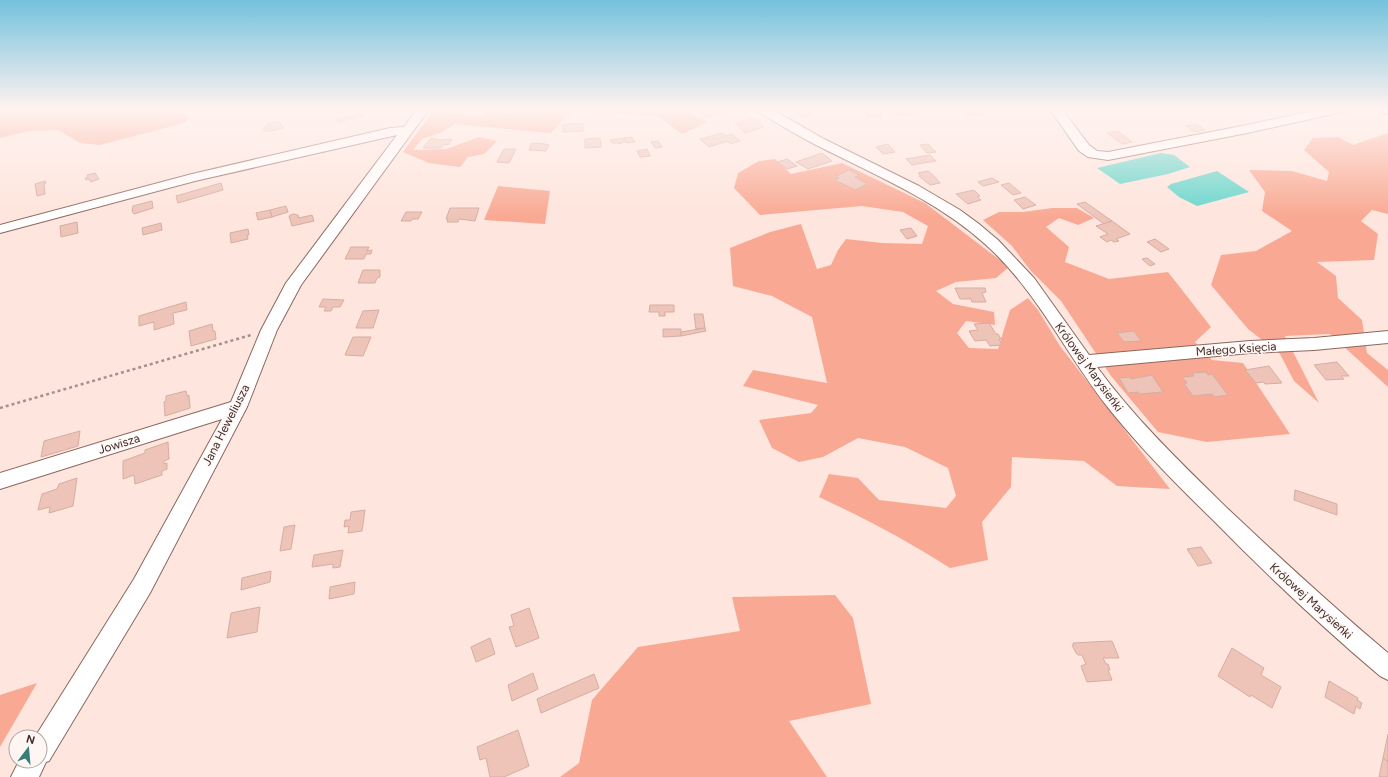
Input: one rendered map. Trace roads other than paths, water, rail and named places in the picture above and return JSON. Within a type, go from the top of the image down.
[{"type":"street","points":[[0,228],[192,178],[337,144]]},
{"type":"street","name":"Jana Heweliusza","points":[[48,739],[142,586],[166,538],[238,407],[269,330],[294,283],[397,144]]},
{"type":"street","name":"Królowej Marysieńki","points":[[823,144],[928,196],[953,210],[994,244],[1030,283],[1118,408],[1161,456],[1282,576],[1334,623],[1388,668]]},
{"type":"street","points":[[1081,144],[1092,154],[1108,156],[1168,144]]},
{"type":"street","name":"Małego Księcia","points":[[1085,362],[1250,347],[1314,344],[1388,337]]},
{"type":"street","name":"Jowisza","points":[[0,481],[238,407]]},
{"type":"water","points":[[1161,153],[1174,155],[1190,167],[1168,174],[1120,184],[1097,168]]},
{"type":"water","points":[[1217,171],[1249,192],[1197,206],[1179,197],[1167,187],[1171,184]]}]
